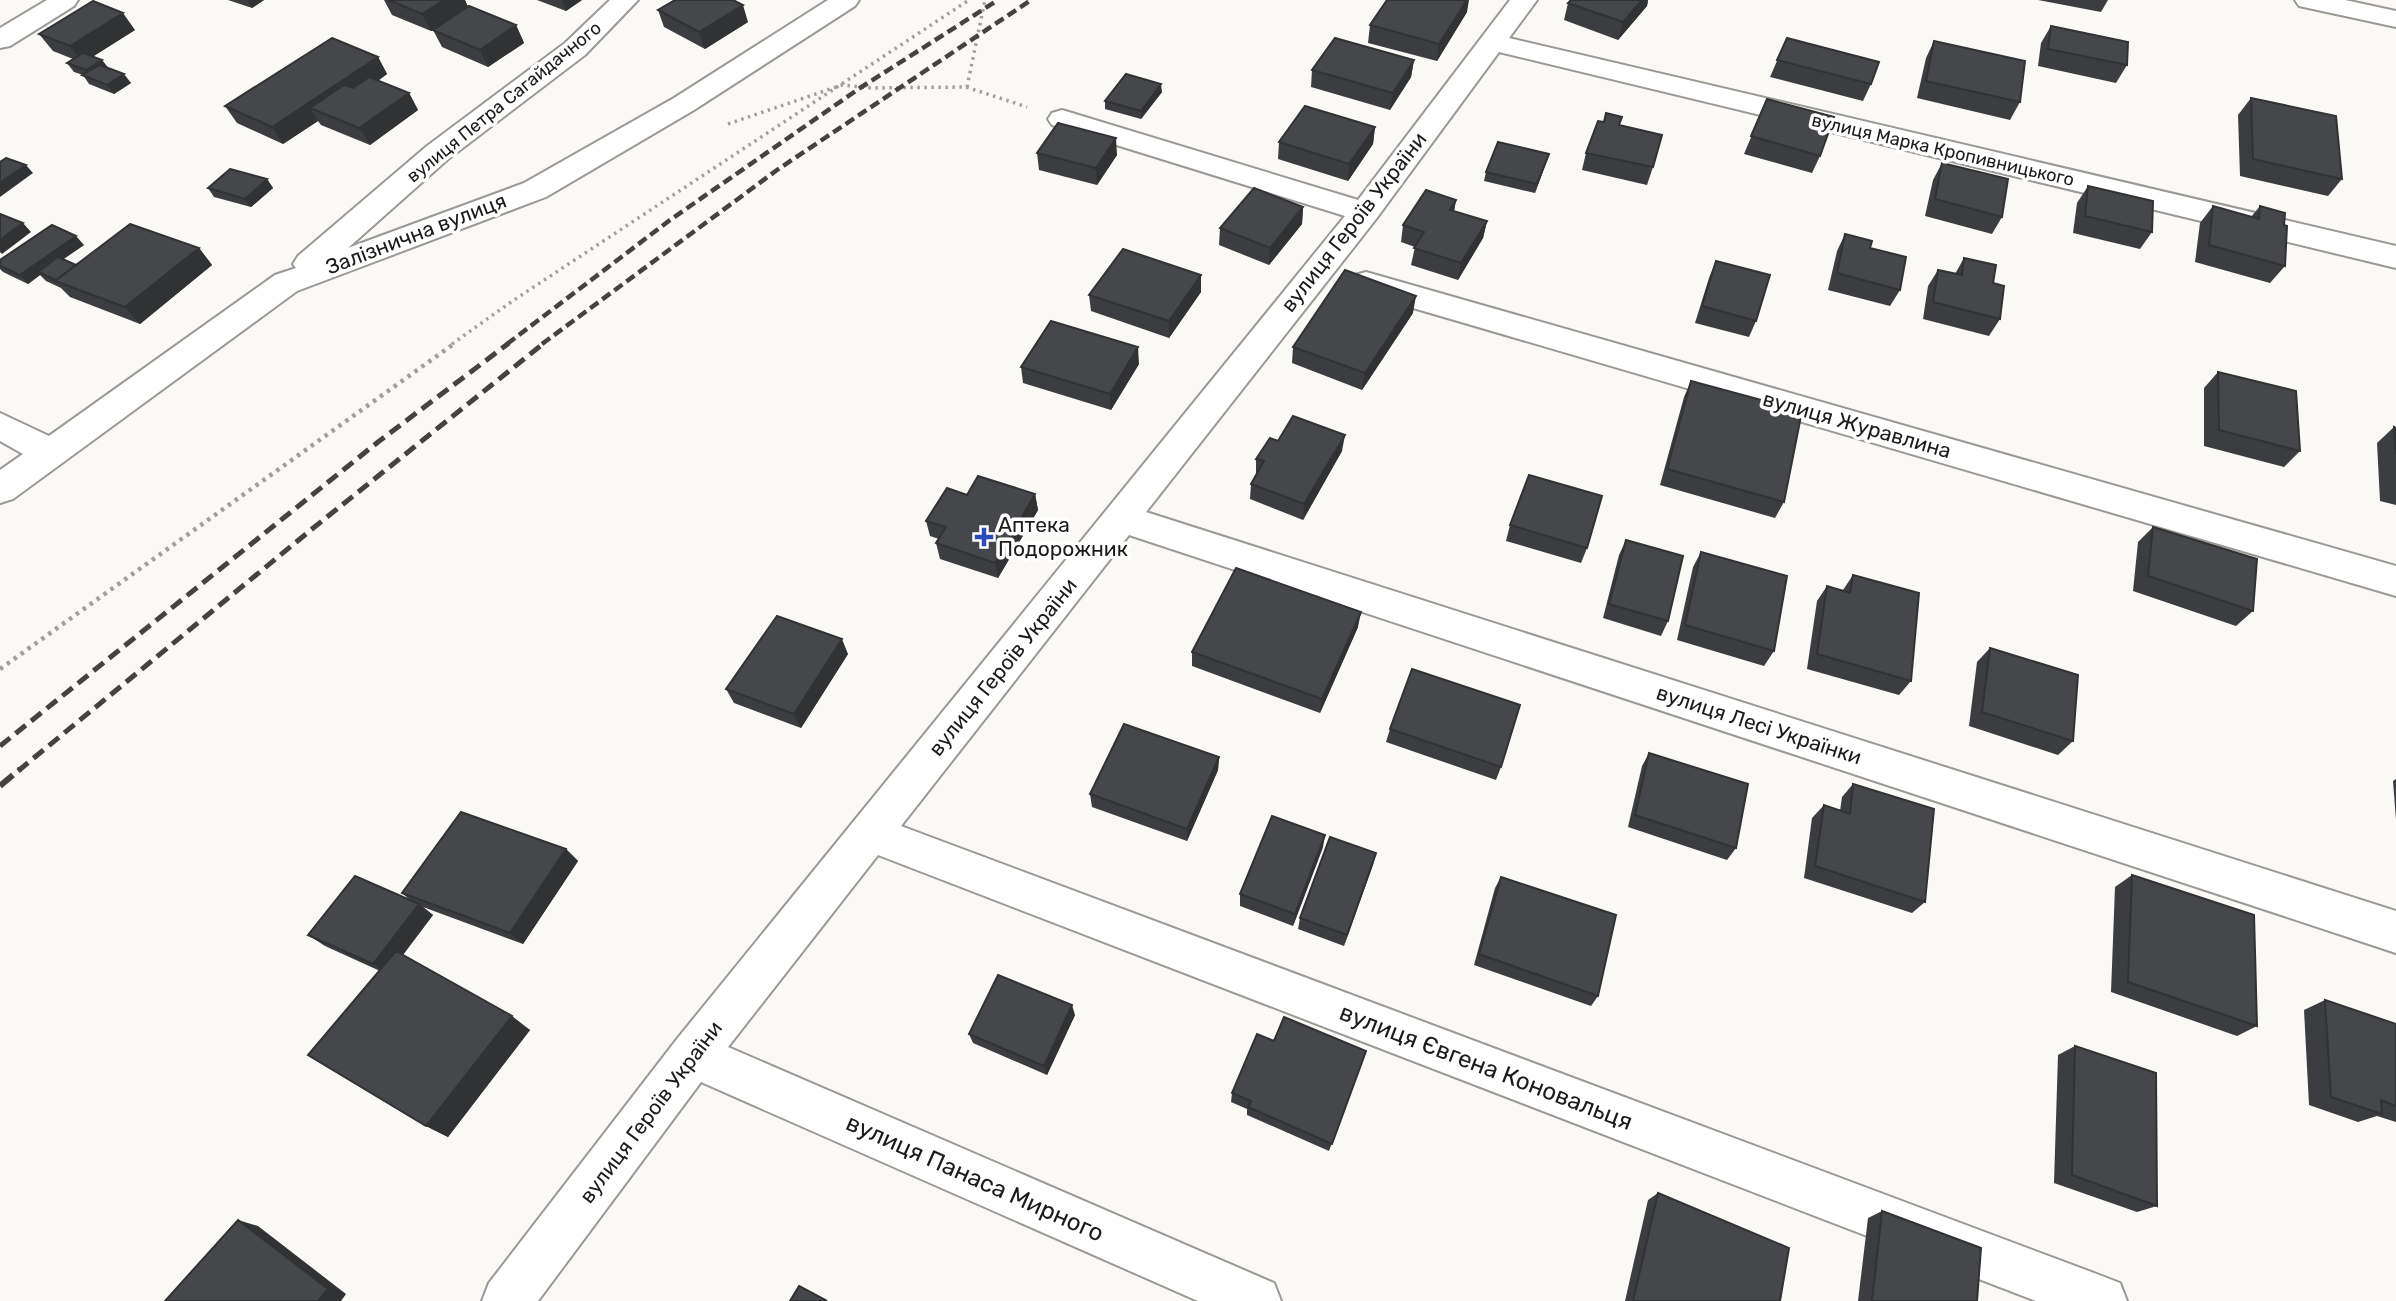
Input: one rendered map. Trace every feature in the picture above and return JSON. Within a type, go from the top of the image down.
[{"type":"street","points":[[0,40],[65,0]]},
{"type":"street","name":"вулиця Петра Сагайдачного","points":[[286,283],[379,206],[437,153],[575,49],[625,0]]},
{"type":"street","name":"Залізнична вулиця","points":[[0,489],[286,283],[535,190],[684,104],[846,0]]},
{"type":"street","name":"вулиця Героїв України","points":[[507,1301],[693,1055],[1123,519],[1365,212],[1524,0]]},
{"type":"street","points":[[2308,0],[2396,19]]},
{"type":"street","name":"вулиця Марка Кропивницького","points":[[1490,42],[2396,257]]},
{"type":"street","points":[[1062,119],[1365,212]]},
{"type":"street","name":"вулиця Журавлина","points":[[1319,269],[2396,581]]},
{"type":"street","points":[[0,426],[50,452]]},
{"type":"street","name":"вулиця Лесі Українки","points":[[1123,519],[2396,932]]},
{"type":"street","name":"вулиця Євгена Коновальця","points":[[870,833],[2102,1301]]},
{"type":"street","name":"вулиця Панаса Мирного","points":[[693,1055],[1256,1301]]},
{"type":"path","points":[[0,669],[514,300],[970,0]]},
{"type":"path","points":[[967,87],[985,0]]},
{"type":"path","points":[[727,124],[842,85],[860,88],[900,85],[967,87],[1062,119]]},
{"type":"building","points":[[389,0],[444,0],[422,14]]},
{"type":"building","points":[[675,0],[733,0],[743,5],[699,32],[658,10]]},
{"type":"building","points":[[1387,0],[1467,0],[1439,44],[1370,25]]},
{"type":"building","points":[[1571,0],[1642,0],[1623,22],[1568,3]]},
{"type":"building","points":[[93,1],[123,13],[70,46],[39,34]]},
{"type":"building","points":[[469,6],[516,25],[480,50],[433,30]]},
{"type":"building","points":[[2051,26],[2128,42],[2127,65],[2048,49]]},
{"type":"building","points":[[332,38],[378,57],[272,127],[225,106]]},
{"type":"building","points":[[1335,38],[1414,60],[1393,93],[1312,70]]},
{"type":"building","points":[[1787,38],[1879,62],[1871,84],[1777,60]]},
{"type":"building","points":[[1934,41],[2025,61],[2020,102],[1926,81]]},
{"type":"building","points":[[83,53],[102,60],[86,70],[67,63]]},
{"type":"building","points":[[100,65],[124,74],[107,85],[82,75]]},
{"type":"building","points":[[1126,74],[1161,84],[1141,111],[1105,101]]},
{"type":"building","points":[[369,77],[409,93],[359,128],[310,108],[344,85],[353,88]]},
{"type":"building","points":[[2251,98],[2336,116],[2342,179],[2253,159]]},
{"type":"building","points":[[1767,99],[1834,117],[1820,156],[1751,136]]},
{"type":"building","points":[[1305,106],[1375,127],[1349,164],[1279,142]]},
{"type":"building","points":[[1606,113],[1622,117],[1619,125],[1662,135],[1653,167],[1586,153],[1598,121],[1604,122]]},
{"type":"building","points":[[1058,123],[1116,138],[1096,168],[1037,153]]},
{"type":"building","points":[[1498,142],[1549,154],[1537,184],[1486,172]]},
{"type":"building","points":[[6,158],[26,165],[0,183],[0,162]]},
{"type":"building","points":[[1942,163],[2008,179],[2002,217],[1935,199]]},
{"type":"building","points":[[230,169],[267,179],[245,199],[208,188]]},
{"type":"building","points":[[2088,186],[2153,201],[2152,232],[2085,216]]},
{"type":"building","points":[[1254,188],[1303,207],[1270,248],[1220,228]]},
{"type":"building","points":[[1426,190],[1456,200],[1450,210],[1487,221],[1461,263],[1414,248],[1424,232],[1403,225]]},
{"type":"building","points":[[2213,206],[2259,219],[2260,206],[2285,213],[2285,266],[2209,245]]},
{"type":"building","points":[[0,214],[23,223],[0,240]]},
{"type":"building","points":[[130,224],[199,248],[125,307],[55,281]]},
{"type":"building","points":[[52,225],[76,236],[20,275],[0,266],[0,260]]},
{"type":"building","points":[[1845,234],[1872,241],[1870,248],[1906,257],[1900,290],[1837,273]]},
{"type":"building","points":[[1123,249],[1201,275],[1169,321],[1089,295]]},
{"type":"building","points":[[58,257],[76,265],[56,280],[38,272]]},
{"type":"building","points":[[1964,258],[1996,265],[1993,283],[2004,286],[2000,319],[1933,302],[1938,270],[1962,275]]},
{"type":"building","points":[[1716,261],[1770,275],[1756,321],[1702,306]]},
{"type":"building","points":[[1345,270],[1416,296],[1365,373],[1293,347]]},
{"type":"building","points":[[1051,321],[1138,347],[1110,394],[1021,367]]},
{"type":"building","points":[[2218,372],[2296,391],[2300,451],[2219,430]]},
{"type":"building","points":[[1691,381],[1802,411],[1784,502],[1667,469]]},
{"type":"building","points":[[1293,416],[1345,435],[1304,504],[1251,484],[1264,461],[1256,459],[1270,438],[1278,441]]},
{"type":"building","points":[[1529,475],[1602,496],[1587,548],[1510,525]]},
{"type":"building","points":[[978,476],[1035,494],[995,563],[936,543],[946,527],[926,521],[947,488],[967,495]]},
{"type":"building","points":[[2153,527],[2257,559],[2253,611],[2148,576]]},
{"type":"building","points":[[1626,540],[1683,556],[1668,621],[1609,604]]},
{"type":"building","points":[[1701,552],[1787,576],[1774,651],[1685,625]]},
{"type":"building","points":[[1236,568],[1361,612],[1322,699],[1192,652]]},
{"type":"building","points":[[1853,575],[1919,593],[1911,681],[1817,654],[1827,586],[1850,593]]},
{"type":"building","points":[[777,616],[842,639],[794,714],[726,689]]},
{"type":"building","points":[[1990,648],[2078,675],[2073,741],[1982,712]]},
{"type":"building","points":[[1412,669],[1520,705],[1501,767],[1390,729]]},
{"type":"building","points":[[1124,724],[1219,757],[1187,829],[1090,794]]},
{"type":"building","points":[[1649,753],[1748,784],[1736,848],[1635,815]]},
{"type":"building","points":[[1853,784],[1934,809],[1925,902],[1815,866],[1824,805],[1850,814]]},
{"type":"building","points":[[461,812],[566,849],[510,933],[402,893]]},
{"type":"building","points":[[1272,816],[1325,835],[1295,914],[1240,894]]},
{"type":"building","points":[[1330,837],[1376,853],[1347,935],[1300,918]]},
{"type":"building","points":[[2132,875],[2254,915],[2257,1026],[2128,982]]},
{"type":"building","points":[[355,876],[419,904],[373,964],[308,935]]},
{"type":"building","points":[[1501,877],[1616,915],[1598,996],[1479,954]]},
{"type":"building","points":[[396,951],[512,1016],[426,1126],[308,1055]]},
{"type":"building","points":[[998,975],[1072,1005],[1044,1066],[969,1034]]},
{"type":"building","points":[[2325,1000],[2396,1024],[2396,1106],[2381,1100],[2382,1114],[2331,1097]]},
{"type":"building","points":[[1284,1017],[1366,1051],[1332,1144],[1248,1107],[1251,1101],[1232,1093],[1257,1034],[1274,1041]]},
{"type":"building","points":[[2075,1046],[2156,1073],[2157,1206],[2072,1175]]},
{"type":"building","points":[[1658,1193],[1789,1248],[1780,1301],[1633,1301]]},
{"type":"building","points":[[1882,1211],[1981,1248],[1977,1301],[1872,1301]]},
{"type":"building","points":[[238,1220],[328,1289],[318,1301],[165,1301]]},
{"type":"building","points":[[799,1286],[827,1301],[790,1301]]},
{"type":"railway","points":[[507,344],[670,220],[860,88],[998,0]]},
{"type":"railway","points":[[542,344],[777,170],[1031,0]]},
{"type":"railway","points":[[0,746],[378,442],[509,343]]},
{"type":"railway","points":[[18,771],[312,529],[544,343]]},
{"type":"railway","points":[[0,786],[20,769]]},
{"type":"place","name":"Аптека Подорожник","points":[[984,537]]}]
